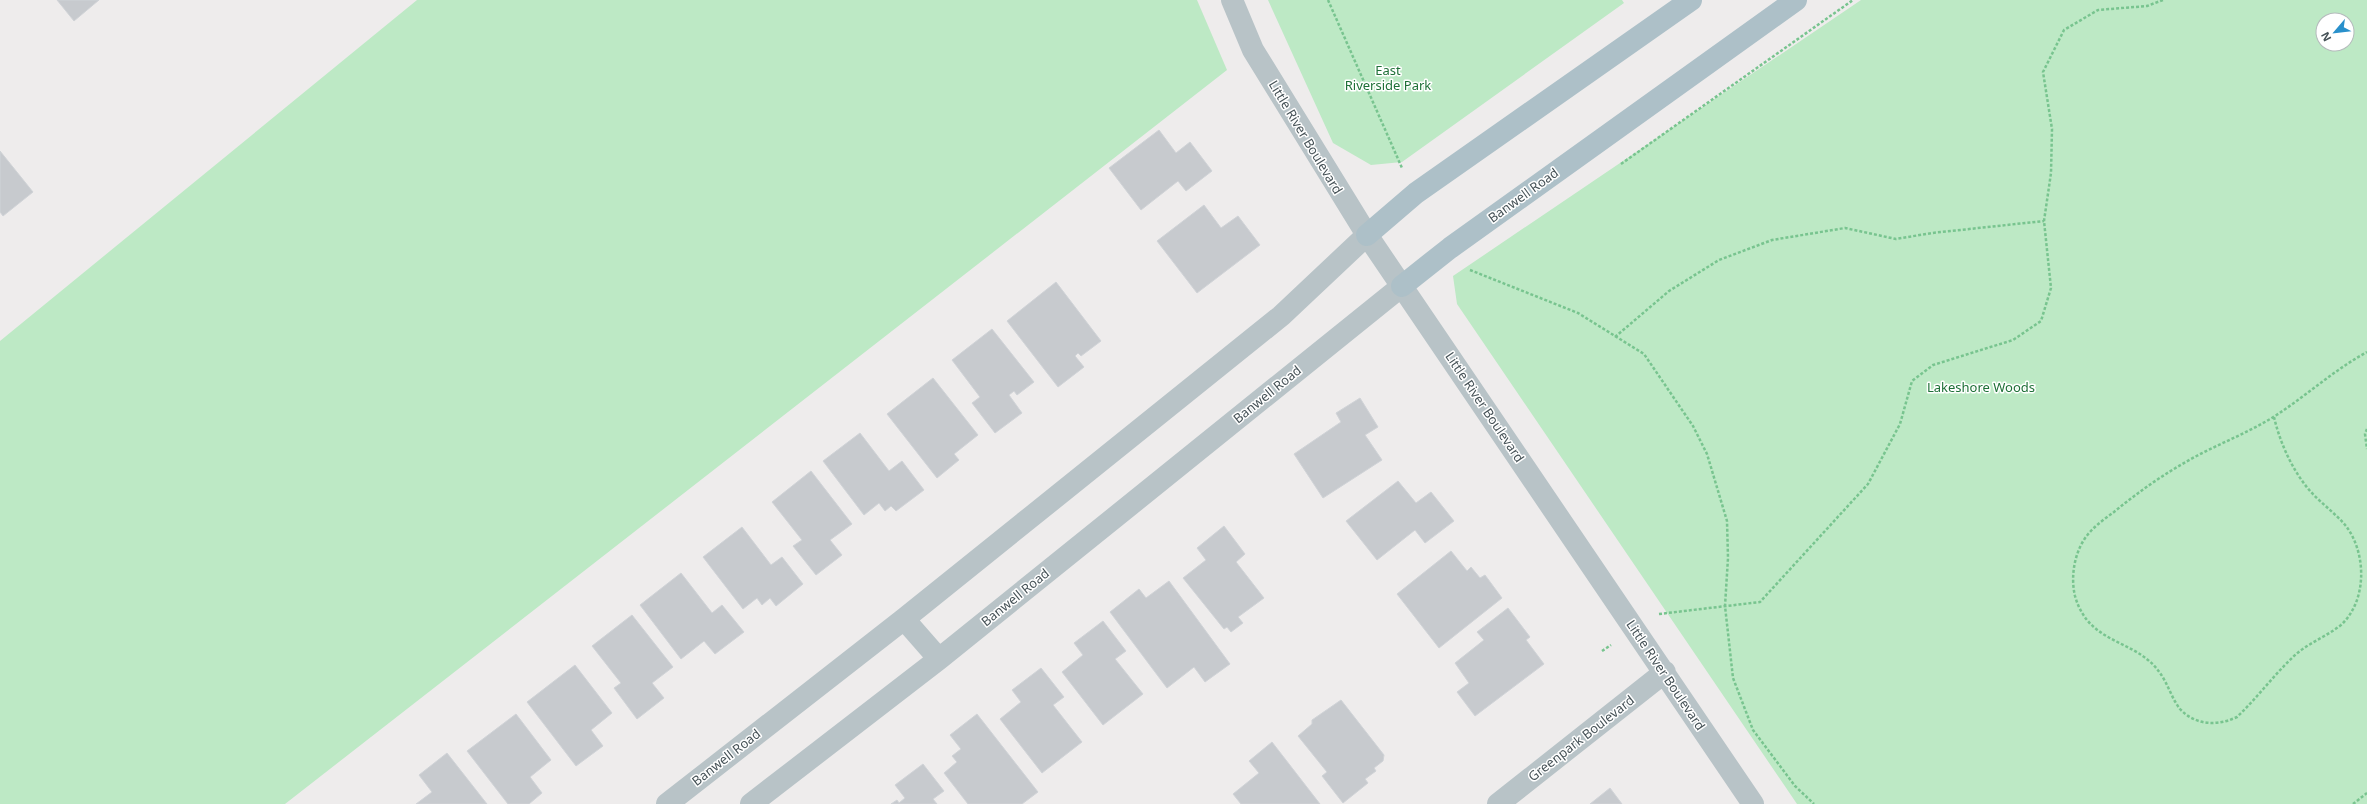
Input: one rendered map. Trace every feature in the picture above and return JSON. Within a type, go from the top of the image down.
[{"type":"main road","name":"Banwell Road","points":[[1366,235],[1416,193],[1691,0]]},
{"type":"main road","name":"Banwell Road","points":[[1402,286],[1450,248],[1796,0]]},
{"type":"street","name":"Little River Boulevard","points":[[1232,0],[1253,50],[1366,235],[1665,672],[1753,804]]},
{"type":"street","name":"Banwell Road","points":[[667,804],[904,619],[1282,316],[1366,235]]},
{"type":"street","name":"Banwell Road","points":[[751,804],[939,659],[1402,286]]},
{"type":"street","points":[[904,619],[939,659]]},
{"type":"street","name":"Greenpark Boulevard","points":[[1498,804],[1665,672]]},
{"type":"path","points":[[1328,0],[1401,166],[1416,193]]},
{"type":"path","points":[[1620,165],[1853,0]]},
{"type":"path","points":[[1660,614],[1760,602],[1868,484],[1900,424],[1912,382],[1933,365],[2013,340],[2041,321],[2051,288],[2044,221],[2051,173],[2052,129],[2043,72],[2064,30],[2098,10],[2146,6],[2163,0]]},
{"type":"path","points":[[1616,337],[1668,291],[1719,260],[1772,240],[1845,228],[1896,239],[1932,233],[2044,221]]},
{"type":"path","points":[[1450,248],[1470,270],[1578,313],[1644,354],[1693,426],[1707,454],[1727,521],[1728,558],[1725,606],[1733,678],[1753,730],[1795,786],[1814,804]]},
{"type":"path","points":[[1470,270],[1477,266]]},
{"type":"path","points":[[2365,582],[2363,594],[2355,611],[2342,625],[2294,656],[2237,717],[2226,722],[2213,724],[2201,722],[2190,717],[2180,708],[2159,672],[2148,661],[2133,650],[2102,635],[2081,611],[2075,596],[2073,580],[2075,562],[2081,546],[2090,532],[2135,494],[2190,459],[2274,417],[2367,352]]},
{"type":"path","points":[[2274,417],[2278,436],[2296,471],[2310,492],[2347,526],[2358,541],[2364,558]]},
{"type":"path","points":[[2367,429],[2365,434],[2367,449]]},
{"type":"path","points":[[2353,804],[2367,793]]},
{"type":"green space","points":[[417,0],[1197,0],[1227,70],[285,804],[0,804],[0,341]]},
{"type":"green space","name":"East Riverside Park","points":[[1268,0],[1622,0],[1624,3],[1402,162],[1371,165],[1333,143]]},
{"type":"green space","name":"Lakeshore Woods","points":[[1861,0],[2367,0],[2367,804],[1797,804],[1457,304],[1453,276]]},
{"type":"building","points":[[57,0],[99,0],[74,21]]},
{"type":"building","points":[[1159,130],[1176,153],[1190,142],[1212,171],[1186,191],[1178,181],[1141,210],[1109,168]]},
{"type":"building","points":[[0,151],[33,192],[3,216],[0,212]]},
{"type":"building","points":[[1204,205],[1221,228],[1238,216],[1260,245],[1197,293],[1157,241]]},
{"type":"building","points":[[1056,282],[1101,341],[1081,356],[1078,353],[1075,356],[1084,367],[1058,387],[1007,321]]},
{"type":"building","points":[[992,329],[1034,382],[1017,395],[1014,391],[1009,395],[1022,413],[995,433],[972,403],[980,397],[952,360]]},
{"type":"building","points":[[933,378],[978,435],[954,454],[959,460],[937,478],[887,414]]},
{"type":"building","points":[[1360,398],[1378,427],[1365,435],[1382,460],[1323,498],[1294,454],[1341,422],[1336,413]]},
{"type":"building","points":[[860,433],[889,471],[902,461],[924,490],[896,511],[891,506],[885,511],[879,503],[864,515],[823,461]]},
{"type":"building","points":[[811,471],[852,524],[830,540],[842,555],[816,575],[793,546],[802,540],[772,502]]},
{"type":"building","points":[[1398,481],[1416,503],[1431,492],[1454,521],[1425,543],[1415,530],[1377,560],[1346,521]]},
{"type":"building","points":[[1224,526],[1245,554],[1236,562],[1264,598],[1238,617],[1243,623],[1231,632],[1227,627],[1224,629],[1183,578],[1206,560],[1197,548]]},
{"type":"building","points":[[742,527],[771,565],[782,557],[803,584],[776,606],[770,598],[762,605],[757,598],[743,609],[703,557]]},
{"type":"building","points":[[1451,551],[1467,571],[1471,567],[1480,578],[1485,575],[1502,598],[1439,648],[1397,594]]},
{"type":"building","points":[[681,573],[712,613],[722,605],[744,632],[715,654],[704,641],[681,659],[640,605]]},
{"type":"building","points":[[1169,581],[1230,664],[1205,682],[1194,667],[1167,688],[1110,612],[1139,589],[1146,598]]},
{"type":"building","points":[[1508,608],[1530,637],[1526,640],[1544,664],[1475,716],[1457,692],[1469,683],[1455,663],[1484,640],[1477,632]]},
{"type":"building","points":[[632,615],[673,667],[652,683],[664,698],[637,719],[614,688],[621,683],[592,646]]},
{"type":"building","points":[[1103,621],[1126,651],[1115,659],[1143,694],[1103,725],[1062,672],[1083,655],[1074,643]]},
{"type":"building","points":[[575,665],[612,713],[591,730],[603,746],[576,766],[527,702]]},
{"type":"building","points":[[1041,668],[1064,697],[1053,705],[1082,742],[1042,773],[1000,719],[1021,702],[1012,690]]},
{"type":"building","points":[[1341,700],[1384,755],[1383,761],[1374,768],[1376,771],[1365,779],[1368,783],[1343,803],[1322,776],[1327,772],[1298,736],[1312,724],[1312,720]]},
{"type":"building","points":[[516,714],[551,760],[530,777],[542,793],[529,804],[508,804],[467,751]]},
{"type":"building","points":[[977,714],[1038,792],[1022,804],[968,804],[944,773],[957,762],[952,756],[961,749],[950,735]]},
{"type":"building","points":[[1272,742],[1320,804],[1241,804],[1233,794],[1259,773],[1249,761]]},
{"type":"building","points":[[447,753],[487,804],[416,804],[432,792],[419,775]]},
{"type":"building","points":[[923,764],[944,791],[933,799],[937,804],[891,804],[897,800],[899,803],[905,798],[895,785]]},
{"type":"building","points":[[1610,788],[1622,804],[1590,804]]}]
